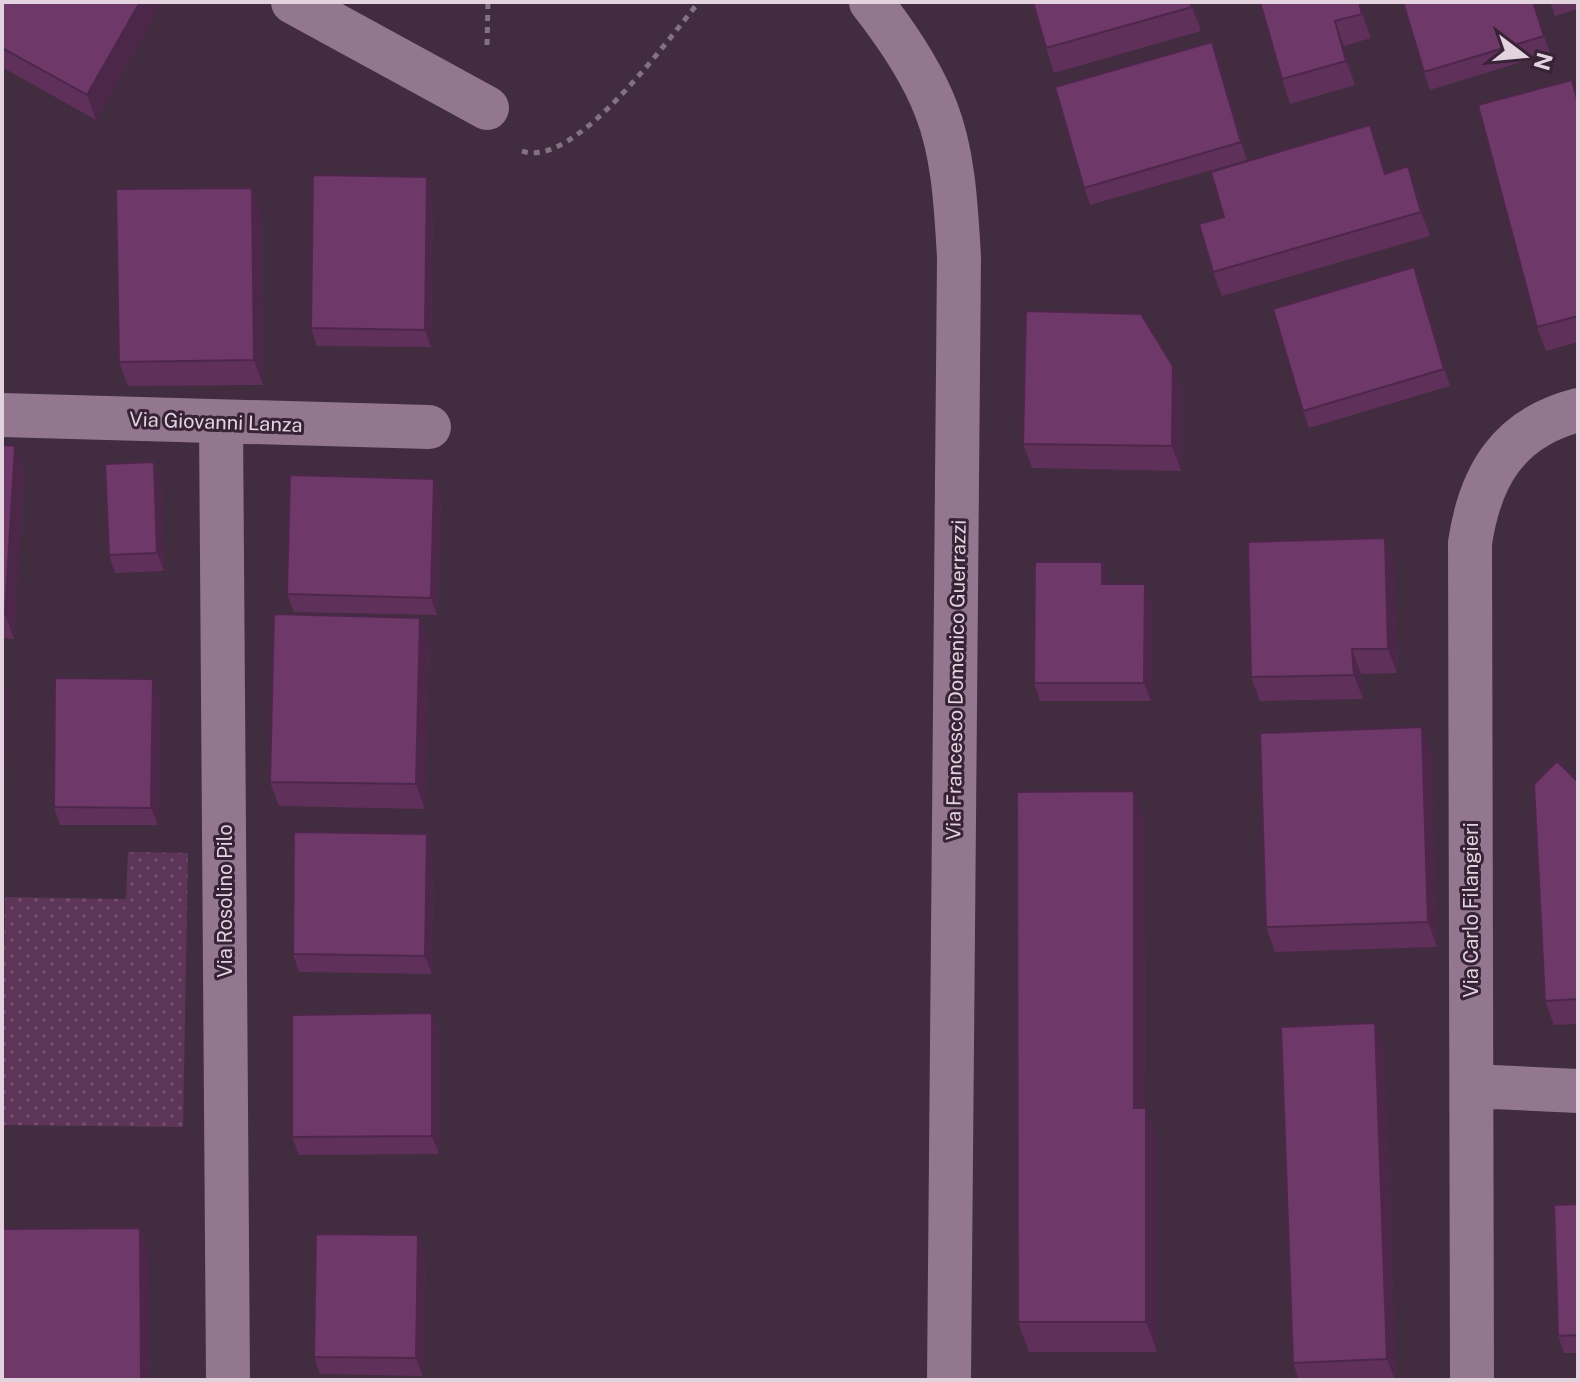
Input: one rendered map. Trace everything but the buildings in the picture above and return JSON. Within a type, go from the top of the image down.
[{"type":"street","points":[[293,2],[487,108]]},
{"type":"street","name":"Via Francesco Domenico Guerrazzi","points":[[871,2],[915,65],[936,108],[949,163],[959,257],[949,1380]]},
{"type":"street","name":"Via Carlo Filangieri","points":[[1472,1380],[1470,543],[1478,499],[1489,476],[1508,450],[1541,425],[1578,410]]},
{"type":"street","name":"Via Giovanni Lanza","points":[[2,415],[429,427]]},
{"type":"street","name":"Via Rosolino Pilo","points":[[221,422],[228,1380]]},
{"type":"street","points":[[1472,1086],[1578,1091]]},
{"type":"path","points":[[488,2],[487,108],[494,131],[508,146],[530,154],[557,148],[585,130],[618,99],[699,2]]},
{"type":"shaded area","points":[[128,852],[188,853],[183,1127],[2,1125],[5,897],[126,899]]}]
